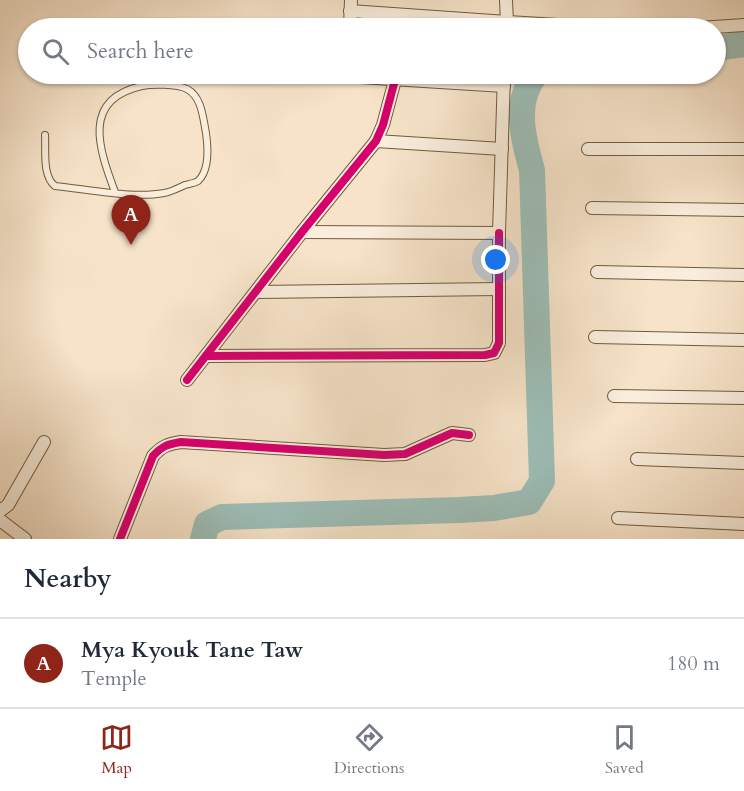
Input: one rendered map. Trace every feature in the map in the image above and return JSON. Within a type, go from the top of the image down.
[{"type":"street","points":[[506,0],[506,18]]},
{"type":"street","points":[[350,5],[451,18]]},
{"type":"street","points":[[726,26],[744,24]]},
{"type":"street","points":[[187,380],[376,141],[383,125],[394,84]]},
{"type":"street","points":[[206,356],[485,355],[494,353],[499,343],[499,233],[504,84]]},
{"type":"street","points":[[376,141],[502,148]]},
{"type":"street","points":[[588,149],[744,149]]},
{"type":"street","points":[[592,208],[744,210]]},
{"type":"street","points":[[302,232],[499,233]]},
{"type":"street","points":[[597,272],[744,274]]},
{"type":"street","points":[[256,292],[499,289]]},
{"type":"street","points":[[595,337],[744,340]]},
{"type":"street","points":[[614,396],[744,398]]},
{"type":"street","points":[[120,539],[153,456],[160,448],[168,444],[181,442],[405,454],[452,433],[469,435]]},
{"type":"street","points":[[0,511],[8,505],[44,442]]},
{"type":"street","points":[[637,459],[744,463]]},
{"type":"street","points":[[618,518],[744,524]]},
{"type":"street","points":[[0,520],[25,539]]},
{"type":"lane","points":[[45,135],[47,174],[49,182],[55,186],[115,192],[140,194],[164,193],[198,180],[206,167],[208,146],[200,104],[194,95],[185,88],[151,84],[125,89],[110,100],[101,114],[100,134],[103,158],[115,192]]},
{"type":"waterway","points":[[726,47],[744,44]]},
{"type":"waterway","points":[[203,539],[207,524],[222,517],[459,510],[494,508],[529,502],[542,481],[532,170],[522,120],[524,96],[530,84]]},
{"type":"cycle path","points":[[187,380],[376,141],[383,125],[394,84]]},
{"type":"cycle path","points":[[206,356],[485,355],[494,353],[499,343],[499,233]]},
{"type":"cycle path","points":[[120,539],[153,456],[169,445],[181,442],[384,455],[405,454],[452,433],[469,435]]},
{"type":"place","name":"Mya Kyouk Tane Taw","points":[[131,245]]}]
